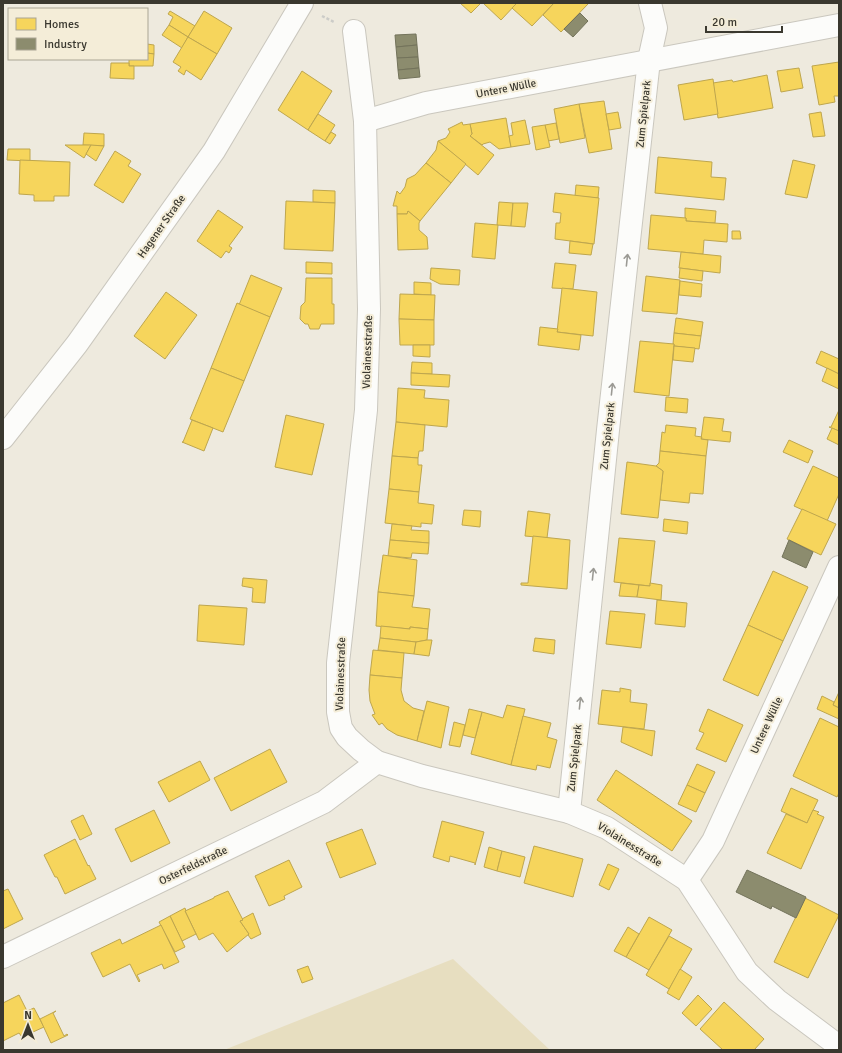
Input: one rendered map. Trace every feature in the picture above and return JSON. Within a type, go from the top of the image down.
[{"type":"street","points":[[648,60],[656,28],[650,3]]},
{"type":"street","name":"Hagener Straße","points":[[3,438],[77,344],[214,151],[301,5]]},
{"type":"street","name":"Untere Wülle","points":[[365,121],[426,103],[839,25]]},
{"type":"street","name":"Violainesstraße","points":[[354,31],[365,121],[369,309],[366,410],[338,663],[338,712],[341,728],[347,737],[360,750],[377,762],[422,776],[569,812],[607,828],[687,880],[747,972],[777,1000],[832,1041],[839,1049]]},
{"type":"street","name":"Zum Spielpark","points":[[569,812],[648,60]]},
{"type":"street","name":"Untere Wülle","points":[[687,880],[713,841],[839,567]]},
{"type":"street","name":"Osterfeldstraße","points":[[3,957],[324,802],[377,762]]},
{"type":"path","points":[[301,5],[354,31]]},
{"type":"shaded area","points":[[453,959],[550,1050],[224,1050]]},
{"type":"building: Homes","points":[[460,3],[481,3],[471,13]]},
{"type":"building: Homes","points":[[483,3],[517,3],[501,20]]},
{"type":"building: Homes","points":[[517,3],[554,3],[532,26],[512,8]]},
{"type":"building: Homes","points":[[554,3],[588,4],[561,32],[543,15]]},
{"type":"building: Homes","points":[[170,11],[195,26],[188,37],[169,25],[173,17],[168,14]]},
{"type":"building: Homes","points":[[204,11],[232,28],[217,54],[188,37]]},
{"type":"building: Homes","points":[[169,25],[188,37],[182,48],[162,35]]},
{"type":"building: Homes","points":[[188,37],[217,54],[201,80],[186,70],[184,75],[178,71],[181,67],[173,62]]},
{"type":"building: Homes","points":[[148,44],[154,45],[154,54],[148,53]]},
{"type":"building: Homes","points":[[148,53],[154,54],[153,66],[129,66],[129,60],[148,60]]},
{"type":"building: Homes","points":[[839,62],[839,96],[834,96],[835,102],[819,105],[812,66]]},
{"type":"building: Homes","points":[[111,63],[129,63],[129,66],[134,66],[134,79],[110,78]]},
{"type":"building: Homes","points":[[799,68],[803,88],[781,92],[777,71]]},
{"type":"building: Homes","points":[[302,71],[332,91],[308,130],[278,110]]},
{"type":"building: Homes","points":[[767,75],[773,108],[718,118],[713,83],[732,80],[733,82]]},
{"type":"building: Homes","points":[[713,79],[718,114],[684,120],[678,85]]},
{"type":"building: Homes","points":[[604,101],[612,149],[589,153],[579,104]]},
{"type":"building: Homes","points":[[579,104],[585,138],[560,143],[554,109]]},
{"type":"building: Homes","points":[[618,112],[621,128],[609,130],[606,114]]},
{"type":"building: Homes","points":[[821,112],[825,136],[813,137],[809,114]]},
{"type":"building: Homes","points":[[318,114],[335,125],[325,141],[308,130]]},
{"type":"building: Homes","points":[[506,118],[511,147],[499,149],[490,142],[482,145],[470,136],[472,134],[470,124]]},
{"type":"building: Homes","points":[[525,120],[530,144],[511,147],[509,136],[513,135],[511,123]]},
{"type":"building: Homes","points":[[462,122],[463,125],[470,124],[472,134],[470,136],[494,155],[478,175],[438,141],[446,138],[450,132],[448,129]]},
{"type":"building: Homes","points":[[556,123],[559,139],[548,141],[545,125]]},
{"type":"building: Homes","points":[[545,125],[550,147],[536,150],[532,127]]},
{"type":"building: Homes","points":[[331,132],[336,135],[330,144],[325,141]]},
{"type":"building: Homes","points":[[84,133],[104,134],[104,146],[83,145]]},
{"type":"building: Homes","points":[[438,141],[466,164],[451,183],[426,163],[436,150]]},
{"type":"building: Homes","points":[[65,145],[91,145],[84,158]]},
{"type":"building: Homes","points":[[91,145],[104,146],[96,161],[86,154]]},
{"type":"building: Homes","points":[[8,149],[30,149],[30,161],[7,160]]},
{"type":"building: Homes","points":[[115,151],[131,161],[128,166],[141,174],[123,203],[94,185]]},
{"type":"building: Homes","points":[[658,157],[712,162],[711,177],[726,178],[724,200],[655,193]]},
{"type":"building: Homes","points":[[20,160],[70,162],[69,196],[54,196],[54,201],[34,201],[34,195],[19,194]]},
{"type":"building: Homes","points":[[793,160],[815,165],[807,198],[785,194]]},
{"type":"building: Homes","points":[[426,163],[451,183],[420,221],[408,211],[407,214],[397,214],[397,206],[393,206],[397,191],[400,194],[405,187],[407,179],[415,175]]},
{"type":"building: Homes","points":[[576,185],[599,187],[598,198],[575,196]]},
{"type":"building: Homes","points":[[313,190],[335,191],[335,203],[313,202]]},
{"type":"building: Homes","points":[[555,193],[599,198],[594,244],[555,239],[556,223],[560,223],[561,213],[553,212]]},
{"type":"building: Homes","points":[[286,201],[335,203],[333,251],[284,249]]},
{"type":"building: Homes","points":[[499,202],[513,203],[511,226],[497,225]]},
{"type":"building: Homes","points":[[513,203],[528,203],[525,227],[511,226]]},
{"type":"building: Homes","points":[[685,208],[716,211],[715,223],[686,221]]},
{"type":"building: Homes","points":[[218,210],[243,227],[229,246],[232,248],[229,253],[226,251],[221,258],[197,241]]},
{"type":"building: Homes","points":[[408,211],[420,221],[419,230],[427,237],[428,249],[398,250],[397,214],[407,214]]},
{"type":"building: Homes","points":[[651,215],[686,218],[686,221],[728,224],[727,242],[704,240],[703,254],[648,249]]},
{"type":"building: Homes","points":[[475,223],[498,225],[495,259],[472,257]]},
{"type":"building: Homes","points":[[732,231],[740,231],[741,239],[732,239]]},
{"type":"building: Homes","points":[[570,241],[593,244],[591,255],[569,253]]},
{"type":"building: Homes","points":[[681,252],[721,256],[720,273],[679,268]]},
{"type":"building: Homes","points":[[306,262],[332,263],[332,274],[306,273]]},
{"type":"building: Homes","points":[[555,263],[576,265],[573,289],[552,288]]},
{"type":"building: Homes","points":[[431,268],[460,270],[459,285],[440,284],[430,279]]},
{"type":"building: Homes","points":[[680,268],[703,271],[702,281],[679,278]]},
{"type":"building: Homes","points":[[251,275],[282,288],[270,317],[239,305]]},
{"type":"building: Homes","points":[[646,276],[680,280],[677,314],[642,311]]},
{"type":"building: Homes","points":[[306,278],[332,278],[334,324],[321,324],[319,329],[310,329],[308,324],[305,324],[300,319],[301,306],[305,302]]},
{"type":"building: Homes","points":[[680,281],[702,284],[701,297],[679,295]]},
{"type":"building: Homes","points":[[414,282],[431,283],[431,295],[414,294]]},
{"type":"building: Homes","points":[[562,288],[597,292],[593,336],[557,332]]},
{"type":"building: Homes","points":[[166,292],[197,315],[165,359],[134,336]]},
{"type":"building: Homes","points":[[400,294],[435,295],[434,320],[399,319]]},
{"type":"building: Homes","points":[[237,303],[270,317],[244,381],[211,368]]},
{"type":"building: Homes","points":[[676,318],[703,322],[701,336],[674,333]]},
{"type":"building: Homes","points":[[399,319],[434,320],[434,345],[400,345]]},
{"type":"building: Homes","points":[[540,327],[558,329],[557,332],[581,335],[579,350],[538,345]]},
{"type":"building: Homes","points":[[674,333],[701,336],[699,349],[674,346]]},
{"type":"building: Homes","points":[[640,341],[674,344],[669,396],[634,392]]},
{"type":"building: Homes","points":[[413,345],[430,345],[430,357],[413,356]]},
{"type":"building: Homes","points":[[674,346],[695,348],[693,362],[673,360]]},
{"type":"building: Homes","points":[[821,351],[839,359],[839,374],[816,363]]},
{"type":"building: Homes","points":[[412,362],[432,363],[432,374],[411,373]]},
{"type":"building: Homes","points":[[211,368],[244,381],[223,432],[190,419]]},
{"type":"building: Homes","points":[[827,368],[839,374],[839,389],[822,381]]},
{"type":"building: Homes","points":[[411,373],[450,375],[449,387],[411,385]]},
{"type":"building: Homes","points":[[398,388],[425,390],[424,398],[449,400],[447,427],[396,422]]},
{"type":"building: Homes","points":[[666,397],[688,399],[687,413],[665,411]]},
{"type":"building: Homes","points":[[839,410],[839,431],[829,427],[831,427]]},
{"type":"building: Homes","points":[[286,415],[324,424],[312,475],[275,467]]},
{"type":"building: Homes","points":[[704,417],[724,419],[722,431],[731,432],[730,442],[701,439]]},
{"type":"building: Homes","points":[[192,420],[213,428],[204,451],[182,442]]},
{"type":"building: Homes","points":[[396,422],[425,425],[423,451],[419,451],[418,458],[392,456]]},
{"type":"building: Homes","points":[[666,425],[696,428],[695,436],[708,440],[706,456],[660,451],[662,432],[665,433]]},
{"type":"building: Homes","points":[[832,428],[839,431],[839,445],[827,439]]},
{"type":"building: Homes","points":[[789,440],[813,451],[808,463],[783,452]]},
{"type":"building: Homes","points":[[660,451],[706,456],[703,494],[690,493],[689,503],[660,500],[663,471],[656,466],[659,463]]},
{"type":"building: Homes","points":[[392,456],[418,458],[418,465],[422,465],[419,492],[389,489]]},
{"type":"building: Homes","points":[[627,462],[656,466],[663,471],[658,518],[621,514]]},
{"type":"building: Homes","points":[[813,466],[839,478],[839,494],[827,521],[794,506]]},
{"type":"building: Homes","points":[[389,489],[419,492],[418,503],[434,505],[432,524],[421,523],[421,527],[385,523]]},
{"type":"building: Homes","points":[[802,509],[836,524],[821,555],[787,539]]},
{"type":"building: Homes","points":[[464,510],[481,511],[480,527],[462,525]]},
{"type":"building: Homes","points":[[528,511],[550,514],[547,538],[525,536]]},
{"type":"building: Homes","points":[[664,519],[688,522],[687,534],[663,531]]},
{"type":"building: Homes","points":[[392,524],[412,526],[411,530],[429,531],[429,543],[390,540]]},
{"type":"building: Homes","points":[[533,536],[570,540],[567,589],[521,585],[521,583],[528,583]]},
{"type":"building: Homes","points":[[619,538],[655,541],[650,586],[614,582]]},
{"type":"building: Homes","points":[[390,540],[429,543],[428,554],[412,553],[411,558],[388,556]]},
{"type":"building: Homes","points":[[383,555],[417,560],[414,596],[378,592]]},
{"type":"building: Homes","points":[[773,571],[808,587],[783,641],[748,625]]},
{"type":"building: Homes","points":[[243,578],[267,580],[265,603],[252,602],[253,588],[242,586]]},
{"type":"building: Homes","points":[[621,583],[639,585],[637,597],[619,596]]},
{"type":"building: Homes","points":[[650,583],[662,585],[661,600],[637,597],[639,585],[650,586]]},
{"type":"building: Homes","points":[[378,592],[414,596],[412,607],[430,609],[428,629],[376,626]]},
{"type":"building: Homes","points":[[657,600],[687,603],[685,627],[655,624]]},
{"type":"building: Homes","points":[[199,605],[247,608],[244,645],[197,641]]},
{"type":"building: Homes","points":[[610,611],[645,614],[641,648],[606,644]]},
{"type":"building: Homes","points":[[748,625],[783,641],[758,696],[723,680]]},
{"type":"building: Homes","points":[[381,626],[428,629],[427,640],[416,642],[380,638]]},
{"type":"building: Homes","points":[[380,638],[416,642],[414,654],[378,650]]},
{"type":"building: Homes","points":[[535,638],[555,640],[554,654],[533,651]]},
{"type":"building: Homes","points":[[432,640],[429,656],[414,654],[416,642]]},
{"type":"building: Homes","points":[[373,650],[404,653],[402,678],[370,675]]},
{"type":"building: Homes","points":[[370,675],[402,678],[401,690],[404,701],[413,708],[424,711],[417,741],[397,735],[387,729],[382,723],[379,725],[372,715],[375,714],[370,701]]},
{"type":"building: Homes","points":[[620,688],[631,690],[630,702],[647,704],[644,729],[598,724],[602,690],[620,692]]},
{"type":"building: Homes","points":[[839,692],[839,708],[833,705]]},
{"type":"building: Homes","points":[[822,696],[834,702],[833,705],[839,708],[839,719],[817,709]]},
{"type":"building: Homes","points":[[427,701],[449,707],[441,748],[417,741]]},
{"type":"building: Homes","points":[[507,705],[525,709],[511,765],[471,754],[482,712],[503,718]]},
{"type":"building: Homes","points":[[469,709],[482,712],[475,738],[463,735]]},
{"type":"building: Homes","points":[[708,709],[743,725],[726,762],[696,749],[704,733],[699,731]]},
{"type":"building: Homes","points":[[523,716],[551,723],[547,737],[557,740],[550,768],[537,765],[536,770],[511,765]]},
{"type":"building: Homes","points":[[820,718],[839,727],[839,793],[837,797],[793,776]]},
{"type":"building: Homes","points":[[454,722],[465,725],[460,747],[449,745]]},
{"type":"building: Homes","points":[[623,727],[655,731],[652,756],[621,742]]},
{"type":"building: Homes","points":[[270,749],[287,782],[231,811],[214,778]]},
{"type":"building: Homes","points":[[200,761],[210,780],[169,802],[158,782]]},
{"type":"building: Homes","points":[[697,764],[715,772],[705,793],[687,785]]},
{"type":"building: Homes","points":[[616,770],[692,821],[672,851],[597,800]]},
{"type":"building: Homes","points":[[687,785],[705,793],[696,812],[678,804]]},
{"type":"building: Homes","points":[[791,788],[818,800],[807,823],[781,811]]},
{"type":"building: Homes","points":[[154,810],[170,843],[131,862],[115,829]]},
{"type":"building: Homes","points":[[813,810],[819,812],[817,814],[824,817],[801,869],[767,853],[786,814],[807,823]]},
{"type":"building: Homes","points":[[83,815],[92,834],[80,840],[71,821]]},
{"type":"building: Homes","points":[[442,821],[484,832],[475,865],[475,863],[450,856],[449,862],[433,857]]},
{"type":"building: Homes","points":[[362,829],[376,864],[340,878],[326,843]]},
{"type":"building: Homes","points":[[75,839],[96,879],[65,894],[44,855]]},
{"type":"building: Homes","points":[[534,846],[583,859],[573,897],[524,883]]},
{"type":"building: Homes","points":[[489,847],[502,851],[497,871],[484,867]]},
{"type":"building: Homes","points":[[502,851],[525,857],[520,877],[497,871]]},
{"type":"building: Homes","points":[[289,860],[302,887],[284,896],[285,899],[269,906],[255,876]]},
{"type":"building: Homes","points":[[608,864],[619,869],[609,890],[599,885]]},
{"type":"building: Homes","points":[[8,889],[23,919],[3,929],[3,891]]},
{"type":"building: Homes","points":[[228,891],[243,920],[240,921],[249,934],[227,952],[213,933],[199,940],[185,911]]},
{"type":"building: Homes","points":[[805,898],[839,915],[808,978],[774,962]]},
{"type":"building: Homes","points":[[185,908],[196,934],[182,941],[170,916]]},
{"type":"building: Homes","points":[[253,913],[261,934],[251,939],[240,921]]},
{"type":"building: Homes","points":[[170,916],[185,947],[175,952],[159,922]]},
{"type":"building: Homes","points":[[649,917],[672,930],[649,970],[626,957]]},
{"type":"building: Homes","points":[[161,925],[179,962],[164,969],[162,964],[137,975],[140,981],[139,982],[130,964],[103,977],[91,953],[120,939],[122,944]]},
{"type":"building: Homes","points":[[628,927],[639,934],[626,957],[614,951]]},
{"type":"building: Homes","points":[[669,936],[692,949],[669,989],[646,975]]},
{"type":"building: Homes","points":[[308,966],[313,979],[302,983],[297,970]]},
{"type":"building: Homes","points":[[680,969],[692,977],[679,1000],[667,993]]},
{"type":"building: Homes","points":[[19,995],[27,1011],[34,1008],[44,1027],[22,1037],[19,1033],[3,1041],[3,1003]]},
{"type":"building: Homes","points":[[698,995],[712,1009],[696,1026],[682,1013]]},
{"type":"building: Homes","points":[[724,1002],[764,1039],[754,1050],[723,1050],[700,1029]]},
{"type":"building: Homes","points":[[56,1011],[53,1013],[64,1036],[67,1034],[68,1035],[51,1043],[40,1019]]},
{"type":"building: Industry","points":[[580,13],[588,21],[573,37],[564,29]]},
{"type":"building: Industry","points":[[416,34],[417,45],[396,47],[395,35]]},
{"type":"building: Industry","points":[[417,45],[418,57],[397,58],[396,47]]},
{"type":"building: Industry","points":[[418,57],[419,68],[398,70],[397,58]]},
{"type":"building: Industry","points":[[419,68],[420,77],[399,79],[398,70]]},
{"type":"building: Industry","points":[[789,540],[813,552],[806,568],[782,557]]},
{"type":"building: Industry","points":[[747,870],[806,897],[796,918],[772,906],[771,909],[736,892]]}]
